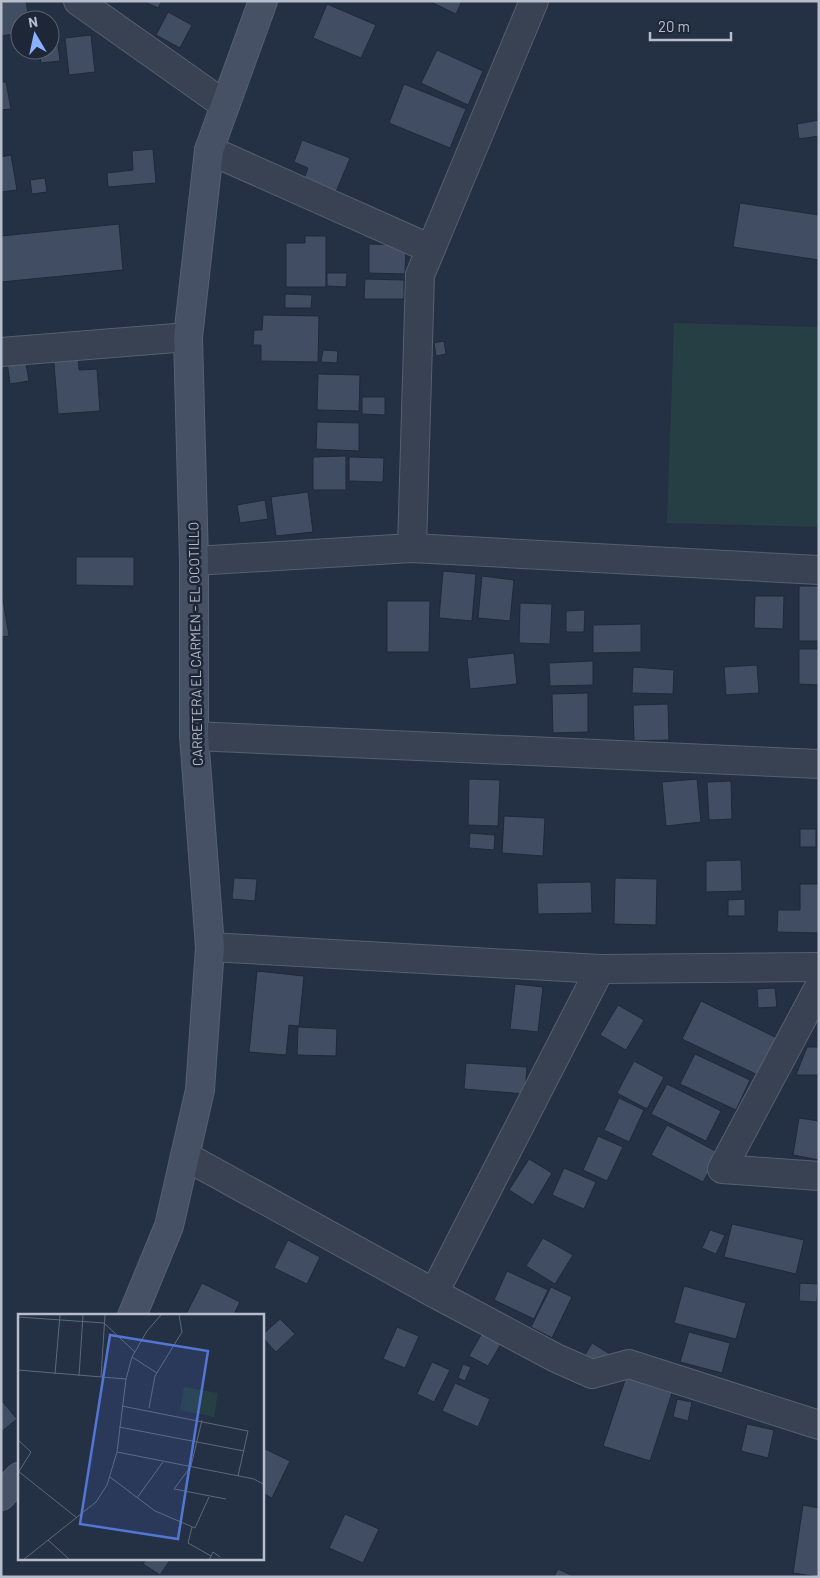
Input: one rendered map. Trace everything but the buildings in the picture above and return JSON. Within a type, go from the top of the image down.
[{"type":"main road","name":"CARRETERA EL CARMEN - EL OCOTILLO","points":[[133,1314],[170,1226],[200,1090],[210,947],[194,736],[194,561],[188,337],[209,150],[263,1]]},
{"type":"main road","points":[[1,1496],[18,1478]]},
{"type":"street","points":[[78,1],[226,105]]},
{"type":"street","points":[[412,548],[420,275],[534,1]]},
{"type":"street","points":[[209,150],[431,249]]},
{"type":"street","points":[[1,352],[188,337]]},
{"type":"street","points":[[194,561],[412,548],[819,570]]},
{"type":"street","points":[[194,736],[819,764]]},
{"type":"street","points":[[210,947],[600,969],[819,967]]},
{"type":"street","points":[[434,1293],[600,969]]},
{"type":"street","points":[[819,987],[722,1169],[819,1176]]},
{"type":"street","points":[[185,1156],[434,1293],[556,1358],[592,1374],[629,1364],[819,1426]]},
{"type":"green space","points":[[674,323],[819,327],[819,527],[667,523]]}]
